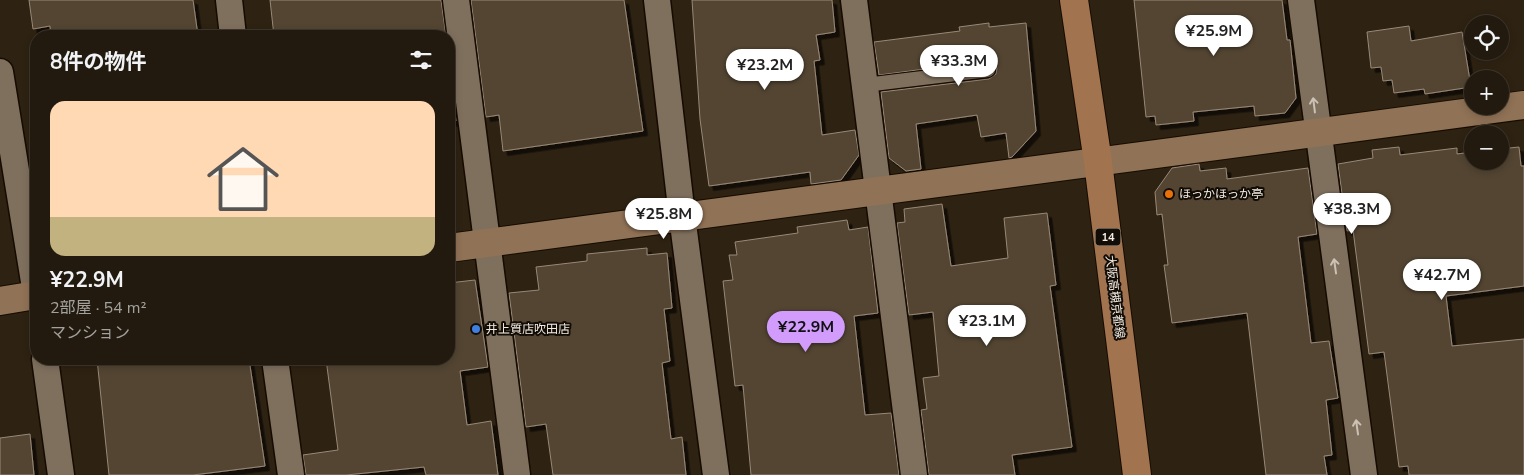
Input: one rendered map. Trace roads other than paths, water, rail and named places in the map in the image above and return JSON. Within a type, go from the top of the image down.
[{"type":"main road","name":"大阪高槻京都線","points":[[1074,0],[1098,162],[1137,475]]},
{"type":"street","points":[[229,0],[232,30]]},
{"type":"street","points":[[456,0],[517,475]]},
{"type":"street","points":[[657,0],[682,216],[716,475]]},
{"type":"street","points":[[854,0],[914,475]]},
{"type":"street","points":[[1301,0],[1364,475]]},
{"type":"street","points":[[0,72],[30,258]]},
{"type":"street","points":[[455,247],[878,189],[1098,162],[1524,105]]},
{"type":"street","points":[[0,301],[30,296]]},
{"type":"street","points":[[46,365],[61,475]]},
{"type":"street","points":[[277,365],[291,475]]},
{"type":"lane","points":[[865,85],[988,70]]},
{"type":"place","name":"ほっかほっか亭","points":[[1169,194]]},
{"type":"place","name":"井上質店吹田店","points":[[476,329]]}]
